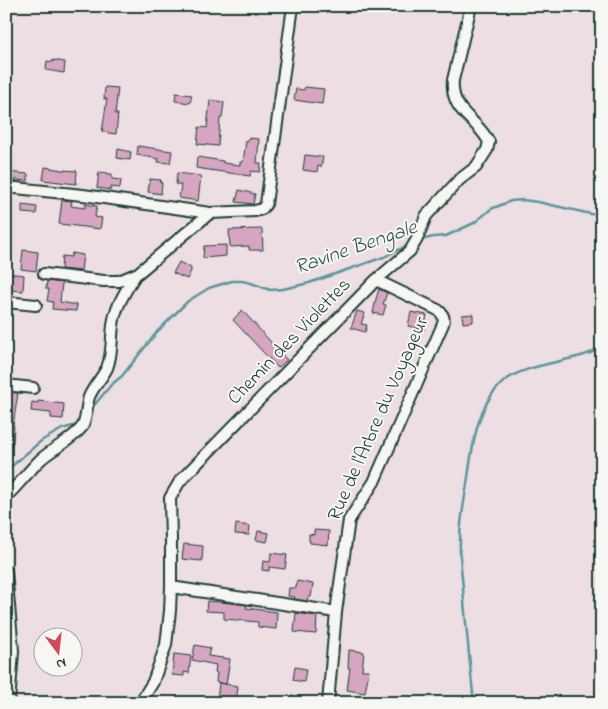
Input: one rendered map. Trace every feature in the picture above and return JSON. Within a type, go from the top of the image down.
[{"type":"street","points":[[6,187],[83,195],[210,213],[262,209],[266,204],[293,6]]},
{"type":"street","name":"Chemin des Violettes","points":[[140,703],[153,682],[166,644],[170,611],[170,498],[180,481],[376,280],[410,251],[426,216],[459,180],[476,167],[487,150],[489,142],[486,136],[456,103],[452,88],[471,6]]},
{"type":"street","points":[[44,274],[119,281],[136,274],[210,213]]},
{"type":"street","points":[[6,497],[41,459],[82,428],[89,396],[107,367],[115,315],[123,296],[136,274]]},
{"type":"street","name":"Rue de l'Arbre du Voyageur","points":[[328,703],[336,612],[348,520],[374,482],[444,324],[444,316],[438,310],[376,280]]},
{"type":"street","points":[[6,302],[36,305]]},
{"type":"street","points":[[6,385],[33,388]]},
{"type":"street","points":[[6,571],[12,651],[9,703]]},
{"type":"street","points":[[170,587],[336,612]]},
{"type":"building","points":[[53,60],[65,62],[64,73],[46,70],[47,61],[53,62]]},
{"type":"building","points":[[105,87],[118,88],[115,114],[118,114],[116,134],[102,132],[107,99],[104,99]]},
{"type":"building","points":[[305,87],[324,89],[322,104],[294,100],[296,89],[304,90]]},
{"type":"building","points":[[176,93],[192,95],[190,103],[175,101]]},
{"type":"building","points":[[210,100],[224,102],[222,118],[220,118],[218,146],[197,144],[199,127],[207,128]]},
{"type":"building","points":[[248,138],[259,139],[257,163],[261,163],[260,172],[251,171],[250,176],[196,168],[197,157],[240,165],[240,162],[243,162]]},
{"type":"building","points":[[138,146],[172,151],[170,163],[158,162],[159,159],[137,155]]},
{"type":"building","points":[[118,149],[131,152],[130,160],[117,158]]},
{"type":"building","points":[[305,155],[323,157],[321,167],[318,166],[317,172],[303,170]]},
{"type":"building","points":[[45,167],[77,171],[76,184],[43,180]]},
{"type":"building","points":[[6,172],[28,174],[28,181],[6,179]]},
{"type":"building","points":[[99,172],[112,174],[112,179],[121,180],[120,188],[111,187],[111,190],[97,188]]},
{"type":"building","points":[[177,173],[201,176],[198,201],[179,198],[181,185],[176,184]]},
{"type":"building","points":[[150,179],[161,180],[161,194],[148,192]]},
{"type":"building","points":[[239,190],[255,194],[253,204],[236,202]]},
{"type":"building","points":[[62,200],[72,201],[71,206],[85,208],[85,204],[97,206],[95,217],[102,218],[100,229],[59,224]]},
{"type":"building","points":[[22,205],[37,207],[36,214],[22,213]]},
{"type":"building","points":[[262,229],[263,250],[249,250],[249,246],[230,247],[229,230]]},
{"type":"building","points":[[226,245],[226,256],[203,258],[204,246]]},
{"type":"building","points":[[23,250],[38,252],[36,271],[21,269]]},
{"type":"building","points":[[72,253],[83,255],[81,271],[61,269],[62,256],[71,257]]},
{"type":"building","points":[[179,262],[191,268],[187,279],[173,273]]},
{"type":"building","points":[[7,273],[24,275],[23,291],[10,290],[11,285],[6,285]]},
{"type":"building","points":[[47,281],[62,283],[60,302],[77,305],[76,311],[52,309],[53,302],[47,301],[49,289],[46,289]]},
{"type":"building","points":[[379,289],[387,293],[383,304],[386,305],[383,315],[373,313]]},
{"type":"building","points":[[242,310],[287,360],[278,368],[233,320]]},
{"type":"building","points":[[357,311],[365,313],[361,324],[367,325],[365,332],[351,328]]},
{"type":"building","points":[[411,312],[427,315],[424,330],[408,326]]},
{"type":"building","points":[[473,314],[473,322],[463,323],[462,315]]},
{"type":"building","points":[[6,392],[18,393],[13,426],[13,443],[11,445],[6,444]]},
{"type":"building","points":[[38,401],[64,404],[63,419],[51,418],[51,413],[31,411],[32,402],[38,403]]},
{"type":"building","points":[[236,524],[250,526],[249,535],[235,534]]},
{"type":"building","points":[[314,530],[329,531],[328,545],[310,543],[309,534],[314,535]]},
{"type":"building","points":[[258,531],[269,533],[267,542],[256,540]]},
{"type":"building","points":[[184,544],[203,546],[202,561],[182,559]]},
{"type":"building","points":[[271,553],[287,555],[285,569],[269,567],[269,571],[262,570],[263,561],[270,562]]},
{"type":"building","points":[[297,581],[313,584],[311,597],[308,597],[307,601],[288,596],[289,588],[296,588]]},
{"type":"building","points":[[207,601],[247,605],[246,608],[277,612],[276,629],[258,627],[258,622],[224,619],[224,612],[206,611]]},
{"type":"building","points":[[296,613],[317,616],[316,634],[294,632]]},
{"type":"building","points":[[195,645],[210,648],[208,656],[230,659],[226,684],[216,682],[216,665],[192,660]]},
{"type":"building","points":[[349,650],[364,652],[362,670],[369,670],[365,693],[347,690],[350,668],[348,668]]},
{"type":"building","points":[[174,654],[191,656],[189,673],[184,672],[184,676],[172,675]]},
{"type":"building","points":[[295,667],[306,669],[304,682],[293,680]]},
{"type":"building","points":[[219,683],[238,686],[236,703],[222,703],[222,700],[217,700]]},
{"type":"waterway","name":"Ravine Bengale","points":[[420,240],[446,236],[474,223],[491,209],[511,201],[538,202],[602,215]]},
{"type":"waterway","name":"Ravine Bengale","points":[[91,409],[111,385],[122,376],[157,332],[188,301],[209,288],[232,281],[242,281],[270,290],[283,289],[309,283],[384,257],[410,244]]},
{"type":"waterway","points":[[474,703],[460,546],[463,505],[473,445],[480,418],[485,406],[500,385],[517,373],[584,355],[602,347]]},
{"type":"waterway","name":"Ravine Bengale","points":[[6,471],[41,441],[62,429],[77,425],[81,421]]}]
